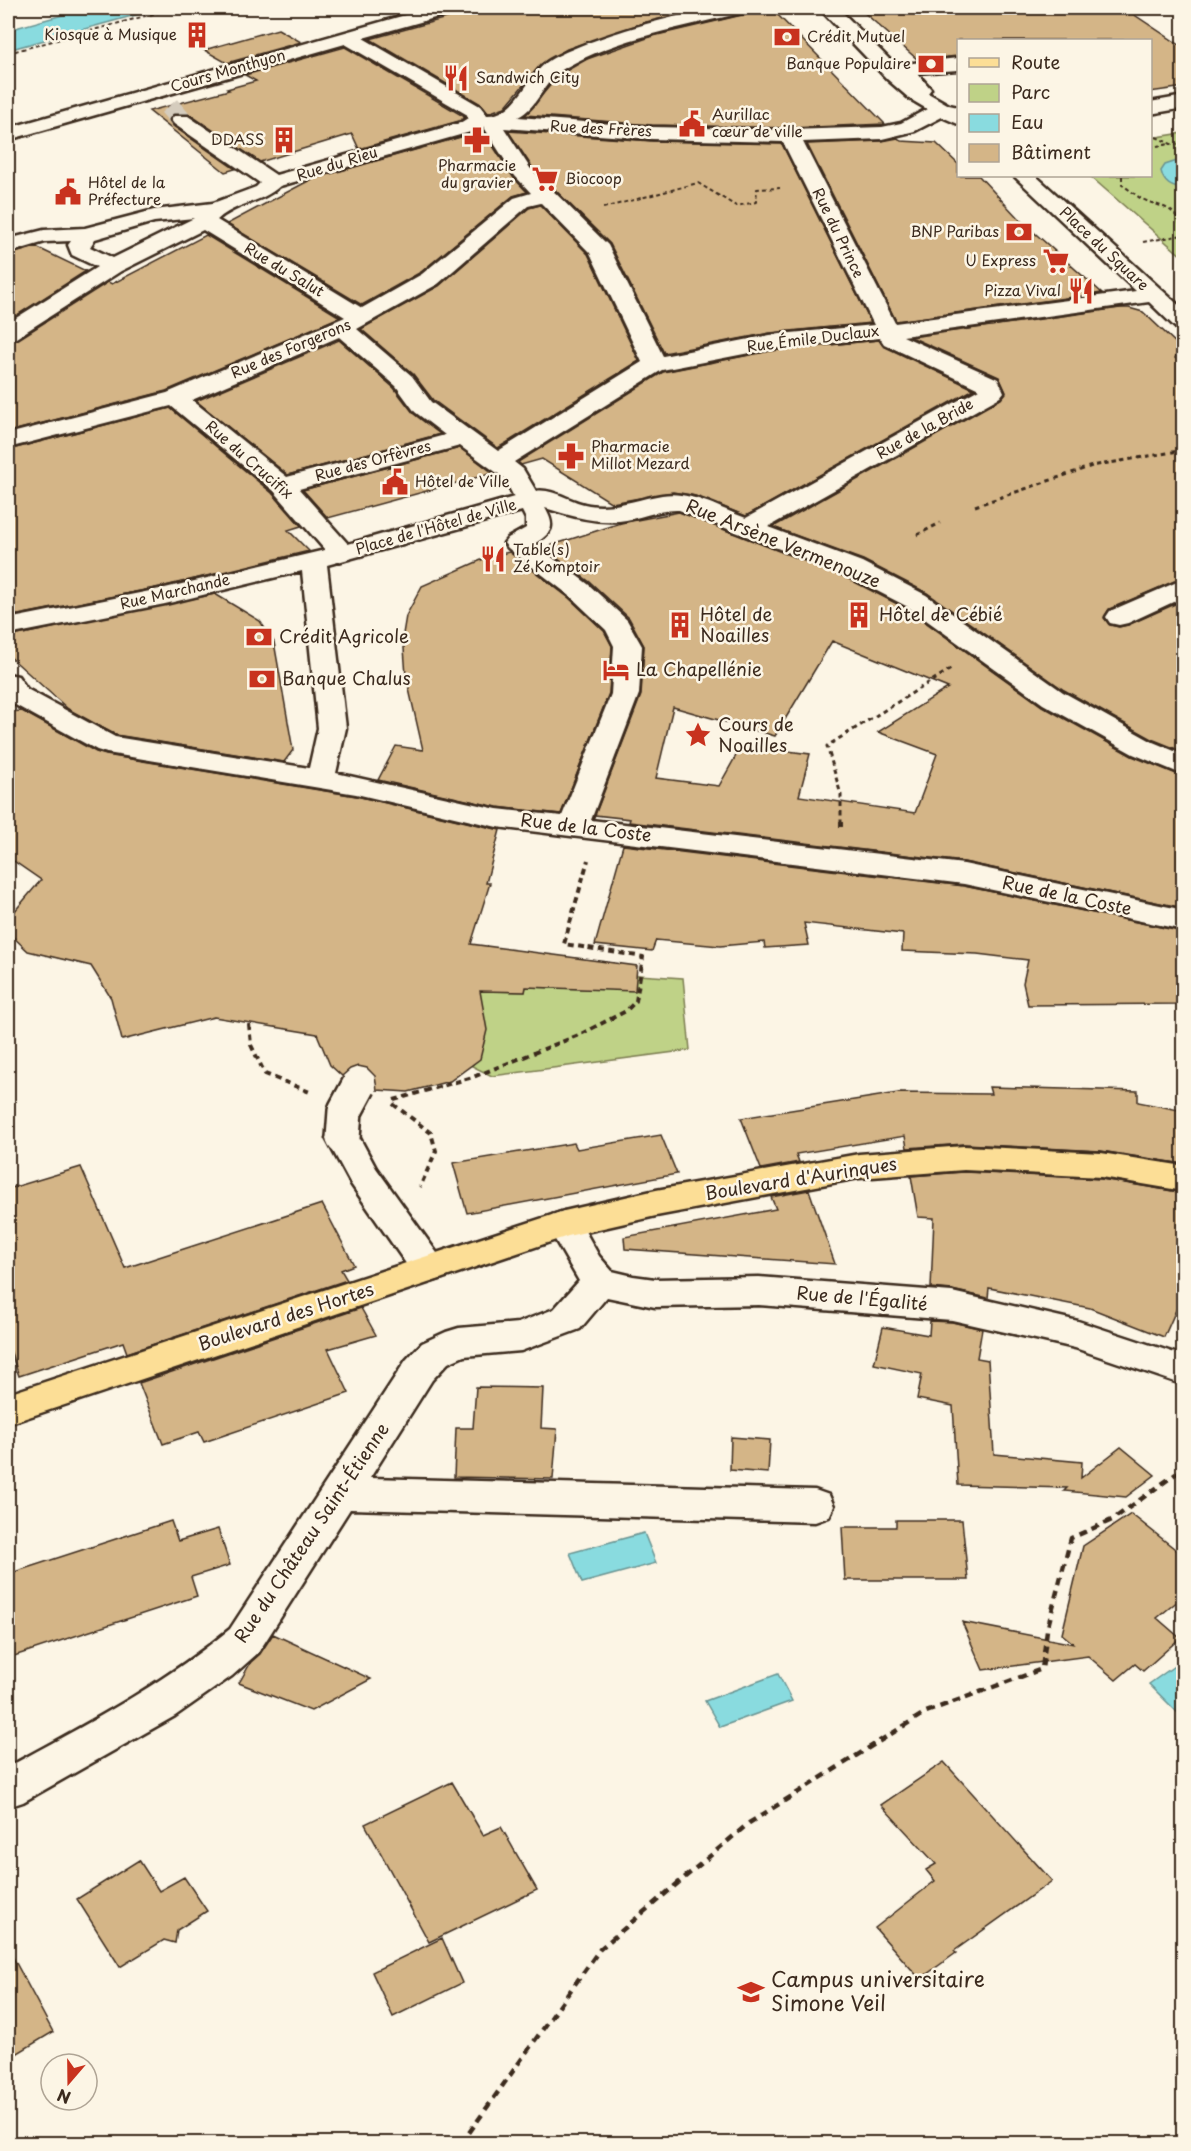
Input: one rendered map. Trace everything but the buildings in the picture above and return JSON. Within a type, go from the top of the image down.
[{"type":"main road","name":"Boulevard d'Aurinques","points":[[564,1224],[656,1203],[859,1166],[964,1158],[1101,1165],[1184,1179]]},
{"type":"main road","name":"Boulevard des Hortes","points":[[8,1410],[564,1224]]},
{"type":"street","name":"Cours Monthyon","points":[[8,134],[170,105],[347,37],[448,8]]},
{"type":"street","name":"Rue du Rieu","points":[[211,215],[254,195],[273,182],[484,122],[519,109],[543,75],[557,64],[612,40],[702,15],[738,8]]},
{"type":"street","points":[[828,8],[917,95],[954,111]]},
{"type":"street","points":[[347,37],[477,114],[522,172],[600,250],[655,364]]},
{"type":"street","points":[[954,111],[920,89],[902,69],[957,64]]},
{"type":"street","points":[[1152,108],[1184,102]]},
{"type":"street","points":[[170,105],[273,182]]},
{"type":"street","name":"Rue des Frères","points":[[484,122],[652,132],[790,136],[882,133],[908,127],[954,111]]},
{"type":"street","name":"Rue du Prince","points":[[790,136],[886,331]]},
{"type":"street","name":"Place du Square","points":[[1025,177],[1184,323]]},
{"type":"street","name":"Rue des Forgerons","points":[[8,441],[176,398],[353,323],[430,279],[521,202],[544,196]]},
{"type":"street","points":[[8,246],[44,236],[87,234],[117,224],[154,216],[211,215]]},
{"type":"street","points":[[8,333],[113,266],[211,215]]},
{"type":"street","name":"Rue du Salut","points":[[211,215],[353,323],[404,381],[423,407],[464,436]]},
{"type":"street","points":[[87,234],[79,245],[80,250],[113,266]]},
{"type":"street","name":"Rue Émile Duclaux","points":[[498,461],[655,364],[770,342],[886,331],[1154,295]]},
{"type":"street","name":"Rue de la Bride","points":[[747,528],[992,392],[990,384],[892,339],[886,331]]},
{"type":"street","name":"Rue du Crucifix","points":[[176,398],[283,486],[342,554]]},
{"type":"street","name":"Place de l'Hôtel de Ville","points":[[464,436],[514,474],[530,501]]},
{"type":"street","name":"Rue des Orfèvres","points":[[283,486],[464,436]]},
{"type":"street","name":"Place de l'Hôtel de Ville","points":[[342,554],[540,498],[587,513],[621,513]]},
{"type":"street","points":[[530,501],[539,519],[538,531],[517,543],[579,590],[618,626],[628,646],[625,694],[573,827]]},
{"type":"street","name":"Rue Arsène Vermenouze","points":[[621,513],[664,502],[683,503],[853,568],[917,601],[1053,698],[1143,748],[1184,766]]},
{"type":"street","name":"Rue Marchande","points":[[8,627],[165,596],[342,554]]},
{"type":"street","points":[[312,560],[315,567],[332,728],[319,779]]},
{"type":"street","points":[[1119,617],[1184,587]]},
{"type":"street","name":"Rue de la Coste","points":[[8,682],[17,694],[107,744],[389,792],[497,818],[964,874],[1184,920]]},
{"type":"street","points":[[359,1085],[345,1111],[343,1138],[363,1175],[429,1269]]},
{"type":"street","points":[[564,1224],[586,1265],[600,1281]]},
{"type":"street","name":"Rue de l'Égalité","points":[[600,1281],[655,1293],[759,1291],[952,1306],[1078,1335],[1184,1371]]},
{"type":"street","name":"Rue du Château Saint-Étienne","points":[[8,1788],[174,1696],[216,1666],[244,1641],[419,1371],[435,1353],[459,1342],[521,1337],[567,1319],[600,1281]]},
{"type":"street","points":[[340,1493],[668,1500],[815,1506]]},
{"type":"path","points":[[8,53],[175,8]]},
{"type":"path","points":[[1152,135],[1171,144]]},
{"type":"path","points":[[1152,147],[1184,144]]},
{"type":"path","points":[[1122,177],[1122,185],[1141,198],[1169,207],[1181,220],[1182,234],[1184,232]]},
{"type":"path","points":[[564,216],[634,202],[698,183],[736,206],[756,202],[757,189],[816,187]]},
{"type":"path","points":[[975,506],[1092,466],[1184,450]]},
{"type":"path","points":[[917,535],[940,523]]},
{"type":"path","points":[[841,858],[841,795],[827,746],[982,649]]},
{"type":"path","points":[[418,1197],[420,1183],[436,1151],[431,1133],[390,1101],[472,1077],[579,1035],[626,1011],[636,1001],[643,957],[564,944],[580,888]]},
{"type":"path","points":[[249,1024],[250,1045],[265,1074],[314,1094]]},
{"type":"path","points":[[461,2144],[600,1949],[749,1823],[926,1713],[1042,1669],[1047,1630],[1071,1538],[1112,1520],[1184,1468]]},
{"type":"green space","points":[[1183,133],[1183,257],[1091,177],[1152,177],[1152,138]]},
{"type":"green space","points":[[593,972],[683,978],[690,1050],[492,1076],[472,1066],[482,1047],[485,1030],[480,1014],[467,997],[492,985],[493,991],[525,992],[526,987],[588,989]]},
{"type":"water","points":[[88,8],[161,8],[8,50],[8,30]]},
{"type":"water","points":[[1184,159],[1183,189],[1169,184],[1161,171],[1165,165]]},
{"type":"water","points":[[644,1533],[656,1563],[582,1583],[570,1553]]},
{"type":"water","points":[[1180,1662],[1183,1666],[1183,1718],[1149,1684]]},
{"type":"water","points":[[778,1674],[792,1701],[720,1727],[705,1701]]},
{"type":"tunnel","points":[[169,106],[181,120]]},
{"type":"place","name":"Kiosque à Musique","points":[[197,35]]},
{"type":"place","name":"Crédit Mutuel","points":[[787,37]]},
{"type":"place","name":"Banque Populaire","points":[[931,64]]},
{"type":"place","name":"Sandwich City","points":[[456,78]]},
{"type":"place","name":"Aurillac cœur de ville","points":[[692,124]]},
{"type":"place","name":"DDASS","points":[[284,140]]},
{"type":"place","name":"Pharmacie du gravier","points":[[477,140]]},
{"type":"place","name":"Biocoop","points":[[545,179]]},
{"type":"place","name":"Hôtel de la Préfecture","points":[[68,192]]},
{"type":"place","name":"BNP Paribas","points":[[1019,232]]},
{"type":"place","name":"U Express","points":[[1056,261]]},
{"type":"place","name":"Pizza Vival","points":[[1081,291]]},
{"type":"place","name":"Pharmacie Millot Mezard","points":[[571,456]]},
{"type":"place","name":"Hôtel de Ville","points":[[395,482]]},
{"type":"place","name":"Table(s) Zé Komptoir","points":[[493,559]]},
{"type":"place","name":"Hôtel de Cébié","points":[[859,615]]},
{"type":"place","name":"Hôtel de Noailles","points":[[680,625]]},
{"type":"place","name":"Crédit Agricole","points":[[259,637]]},
{"type":"place","name":"La Chapellénie","points":[[616,670]]},
{"type":"place","name":"Banque Chalus","points":[[262,679]]},
{"type":"place","name":"Cours de Noailles","points":[[698,735]]},
{"type":"place","name":"Campus universitaire Simone Veil","points":[[751,1992]]}]
